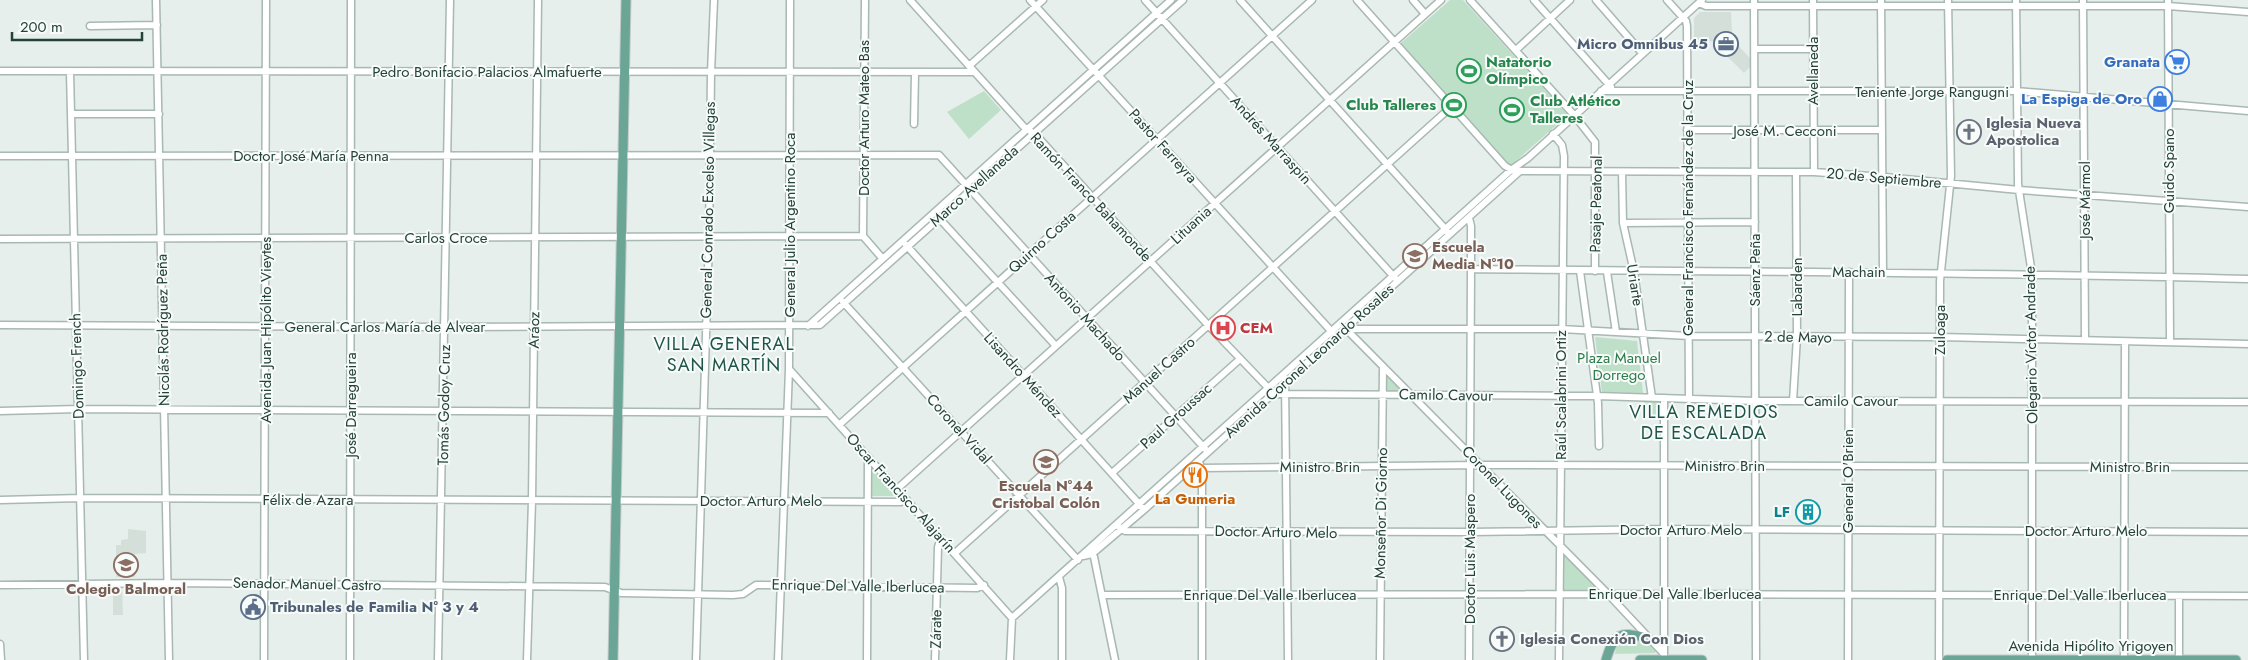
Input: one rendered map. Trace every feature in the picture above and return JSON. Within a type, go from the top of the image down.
[{"type":"main road","points":[[613,660],[626,0]]},
{"type":"main road","points":[[1600,660],[1611,643],[1623,634],[1647,638]]},
{"type":"main road","points":[[1606,660],[1611,643]]},
{"type":"main road","points":[[1640,660],[1664,658],[1702,660]]},
{"type":"main road","name":"Avenida Hipólito Yrigoyen","points":[[1947,660],[2236,660]]},
{"type":"street","name":"Nicolás Rodríguez Peña","points":[[156,0],[170,660]]},
{"type":"street","name":"Avenida Juan Hipólito Vieytes","points":[[264,660],[266,500],[266,0]]},
{"type":"street","name":"José Darregueira","points":[[350,660],[351,0]]},
{"type":"street","name":"Tomás Godoy Cruz","points":[[438,660],[441,586],[450,0]]},
{"type":"street","name":"Aráoz","points":[[527,660],[532,501],[538,0]]},
{"type":"street","name":"General Conrado Excelso Villegas","points":[[696,660],[714,0]]},
{"type":"street","name":"General Julio Argentino Roca","points":[[778,660],[790,326],[790,0]]},
{"type":"street","name":"Doctor Arturo Mateo Bas","points":[[863,236],[865,0]]},
{"type":"street","name":"Pastor Ferreyra","points":[[1030,0],[1336,337]]},
{"type":"street","points":[[969,66],[1043,0]]},
{"type":"street","name":"Andrés Marraspín","points":[[1145,0],[1397,281]]},
{"type":"street","name":"Marco Avellaneda","points":[[808,326],[902,240],[968,186],[1096,72],[1171,0]]},
{"type":"street","name":"Marco Avellaneda","points":[[1096,72],[1183,0]]},
{"type":"street","points":[[1240,0],[1329,102],[1448,232]]},
{"type":"street","name":"Quirno Costa","points":[[839,425],[1312,0]]},
{"type":"street","points":[[1356,0],[1510,170]]},
{"type":"street","points":[[1413,0],[1426,14]]},
{"type":"street","name":"Lituania","points":[[896,489],[1441,0]]},
{"type":"street","name":"Pasaje Peatonal","points":[[1470,0],[1574,115],[1595,142],[1595,271]]},
{"type":"street","points":[[1534,0],[1616,91]]},
{"type":"street","points":[[1516,50],[1570,0]]},
{"type":"street","points":[[1596,0],[1642,53]]},
{"type":"street","points":[[1667,0],[1682,18]]},
{"type":"street","name":"Avellaneda","points":[[1813,0],[1814,172]]},
{"type":"street","name":"Ramón Franco Bahamonde","points":[[911,1],[1208,326],[1274,394]]},
{"type":"street","points":[[1700,2],[1706,6],[1754,3],[1813,8],[1948,3],[2168,3],[2248,12]]},
{"type":"street","name":"Avenida Coronel Leonardo Rosales","points":[[1012,618],[1142,507],[1200,464],[1208,452],[1336,337],[1347,330],[1510,170],[1528,158],[1700,2]]},
{"type":"street","name":"Sáenz Peña","points":[[1754,3],[1756,660]]},
{"type":"street","name":"Zuloaga","points":[[1939,660],[1940,273],[1951,184],[1948,3]]},
{"type":"street","name":"Olegario Víctor Andrade","points":[[2016,3],[2019,190],[2032,274],[2032,660]]},
{"type":"street","name":"José Mármol","points":[[2083,3],[2086,195],[2085,340]]},
{"type":"street","name":"Guido Spano","points":[[2168,3],[2170,342]]},
{"type":"street","points":[[1881,4],[1881,91],[1884,177],[1883,272]]},
{"type":"street","name":"General Francisco Fernández de la Cruz","points":[[1682,18],[1687,26],[1689,400]]},
{"type":"street","points":[[90,26],[157,25]]},
{"type":"street","points":[[1755,49],[1813,49]]},
{"type":"street","name":"Pedro Bonifacio Palacios Almafuerte","points":[[0,71],[974,72]]},
{"type":"street","name":"Domingo French","points":[[70,72],[84,660]]},
{"type":"street","points":[[914,124],[915,73]]},
{"type":"street","name":"Teniente Jorge Rangugni","points":[[1601,91],[1755,93],[2016,91],[2248,111]]},
{"type":"street","name":"Manuel Castro","points":[[955,553],[1451,107]]},
{"type":"street","points":[[71,114],[159,114]]},
{"type":"street","name":"José M. Cecconi","points":[[1687,130],[1882,130]]},
{"type":"street","name":"Raúl Scalabrini Ortiz","points":[[1553,134],[1562,145],[1564,172],[1559,660]]},
{"type":"street","name":"Doctor José María Penna","points":[[0,156],[934,154],[942,158]]},
{"type":"street","name":"Antonio Machado","points":[[942,158],[1208,452]]},
{"type":"street","name":"Avenida Coronel Leonardo Rosales","points":[[1142,507],[1193,455],[1330,331],[1392,275],[1468,218],[1518,172],[1528,158]]},
{"type":"street","name":"20 de Septiembre","points":[[1510,170],[1518,172],[1814,172],[2248,207]]},
{"type":"street","name":"Uriarte","points":[[1622,172],[1623,223],[1634,272],[1652,398]]},
{"type":"street","name":"Labarden","points":[[1793,401],[1797,336],[1796,172]]},
{"type":"street","name":"Marco Avellaneda","points":[[706,326],[808,326],[822,324],[939,218],[968,186]]},
{"type":"street","points":[[939,218],[1056,346]]},
{"type":"street","name":"Doctor Luis Maspero","points":[[1468,218],[1470,226],[1471,269],[1469,660]]},
{"type":"street","points":[[1623,223],[1755,222]]},
{"type":"street","points":[[863,236],[882,258]]},
{"type":"street","name":"Carlos Croce","points":[[0,239],[863,236]]},
{"type":"street","name":"Lisandro Méndez","points":[[902,240],[1142,507]]},
{"type":"street","name":"Machain","points":[[1471,269],[1607,272],[1883,272],[2248,279]]},
{"type":"street","points":[[1580,271],[1597,396],[1599,446]]},
{"type":"street","name":"Pasaje Peatonal","points":[[1607,272],[1616,332]]},
{"type":"street","name":"General O'Brien","points":[[1848,660],[1849,272]]},
{"type":"street","name":"Coronel Vidal","points":[[839,298],[904,367],[1018,495],[1080,558]]},
{"type":"street","name":"Coronel Lugones","points":[[1339,323],[1470,453],[1542,530],[1608,594],[1664,658]]},
{"type":"street","name":"General Carlos María de Alvear","points":[[0,325],[351,328],[706,326]]},
{"type":"street","name":"2 de Mayo","points":[[1347,330],[1561,328],[1689,336],[1940,337],[2248,344]]},
{"type":"street","points":[[2124,660],[2125,342]]},
{"type":"street","name":"Paul Groussac","points":[[1112,473],[1240,360]]},
{"type":"street","name":"Monseñor Di Giorno","points":[[1380,660],[1382,367]]},
{"type":"street","name":"Oscar Francisco Alajarín","points":[[789,369],[1012,618]]},
{"type":"street","points":[[1282,375],[1287,381],[1288,660]]},
{"type":"street","name":"Camilo Cavour","points":[[1274,394],[1597,396],[1756,401],[2248,402]]},
{"type":"street","points":[[1664,398],[1664,658]]},
{"type":"street","points":[[0,411],[266,409],[351,412],[829,413]]},
{"type":"street","points":[[1193,455],[1200,464],[1202,660]]},
{"type":"street","points":[[867,660],[868,457]]},
{"type":"street","name":"Ministro Brin","points":[[1200,464],[1287,468],[1481,465],[2248,467]]},
{"type":"street","name":"Félix de Azara","points":[[0,500],[81,498],[615,500]]},
{"type":"street","name":"Doctor Arturo Melo","points":[[615,500],[868,502],[901,502],[907,500]]},
{"type":"street","name":"Doctor Arturo Melo","points":[[1118,527],[1200,531],[1381,533],[1542,530],[2248,532]]},
{"type":"street","name":"Zárate","points":[[935,660],[938,547],[941,538]]},
{"type":"street","points":[[1090,552],[1102,595],[1115,660]]},
{"type":"street","points":[[1059,577],[1062,588],[1062,660]]},
{"type":"street","name":"Senador Manuel Castro","points":[[0,585],[168,583],[605,587],[614,591]]},
{"type":"street","name":"Enrique Del Valle Iberlucea","points":[[614,591],[739,595],[756,584],[937,588],[978,588],[984,585]]},
{"type":"street","name":"Enrique Del Valle Iberlucea","points":[[1102,595],[1756,594],[2248,596]]},
{"type":"street","points":[[2179,596],[2179,660]]},
{"type":"street","points":[[1010,660],[1012,618]]},
{"type":"street","points":[[0,644],[0,660]]},
{"type":"shaded area","name":"Micro Omnibus 45","points":[[1700,12],[1731,12],[1732,33],[1729,36],[1750,58],[1750,67],[1744,73],[1716,45],[1715,41],[1694,42],[1694,18]]},
{"type":"shaded area","name":"Colegio Balmoral","points":[[128,529],[146,531],[146,553],[135,554],[135,577],[116,577],[116,545],[121,545],[121,540],[128,539]]},
{"type":"shaded area","name":"Colegio Balmoral","points":[[122,588],[123,615],[113,615],[113,589]]},
{"type":"green space","name":"Club Atlético Talleres","points":[[1450,0],[1463,0],[1568,115],[1509,167],[1401,43]]},
{"type":"green space","points":[[984,91],[1001,110],[969,139],[947,112]]},
{"type":"green space","name":"Plaza Manuel Dorrego","points":[[1595,337],[1637,341],[1643,393],[1602,392]]},
{"type":"green space","points":[[1384,373],[1404,392],[1384,392]]},
{"type":"green space","name":"Plaza Manuel Dorrego","points":[[1644,399],[1663,400],[1663,419],[1643,419]]},
{"type":"green space","points":[[872,465],[899,496],[872,496]]},
{"type":"green space","points":[[1563,554],[1601,592],[1563,592]]},
{"type":"green space","points":[[1626,638],[1647,641],[1656,651],[1655,653],[1615,654],[1617,645]]},
{"type":"place","name":"Micro Omnibus 45","points":[[1726,44]]},
{"type":"place","name":"Granata","points":[[2177,62]]},
{"type":"place","name":"Natatorio Olímpico","points":[[1469,71]]},
{"type":"place","name":"La Espiga de Oro","points":[[2160,99]]},
{"type":"place","name":"Club Talleres","points":[[1454,105]]},
{"type":"place","name":"Club Atlético Talleres","points":[[1512,110]]},
{"type":"place","name":"Iglesia Nueva Apostolica","points":[[1969,132]]},
{"type":"place","name":"Escuela Media N°10","points":[[1415,256]]},
{"type":"place","name":"CEM","points":[[1223,328]]},
{"type":"place","name":"Escuela N°44 Cristobal Colón","points":[[1046,462]]},
{"type":"place","name":"La Gumeria","points":[[1195,475]]},
{"type":"place","name":"LF","points":[[1808,512]]},
{"type":"place","name":"Colegio Balmoral","points":[[126,565]]},
{"type":"place","name":"Tribunales de Familia Nº 3 y 4","points":[[253,607]]},
{"type":"place","name":"Iglesia Conexión Con Dios","points":[[1502,639]]},
{"type":"district","name":"VILLA GENERAL SAN MARTÍN","points":[[724,354]]},
{"type":"district","name":"VILLA REMEDIOS DE ESCALADA","points":[[1704,422]]}]
